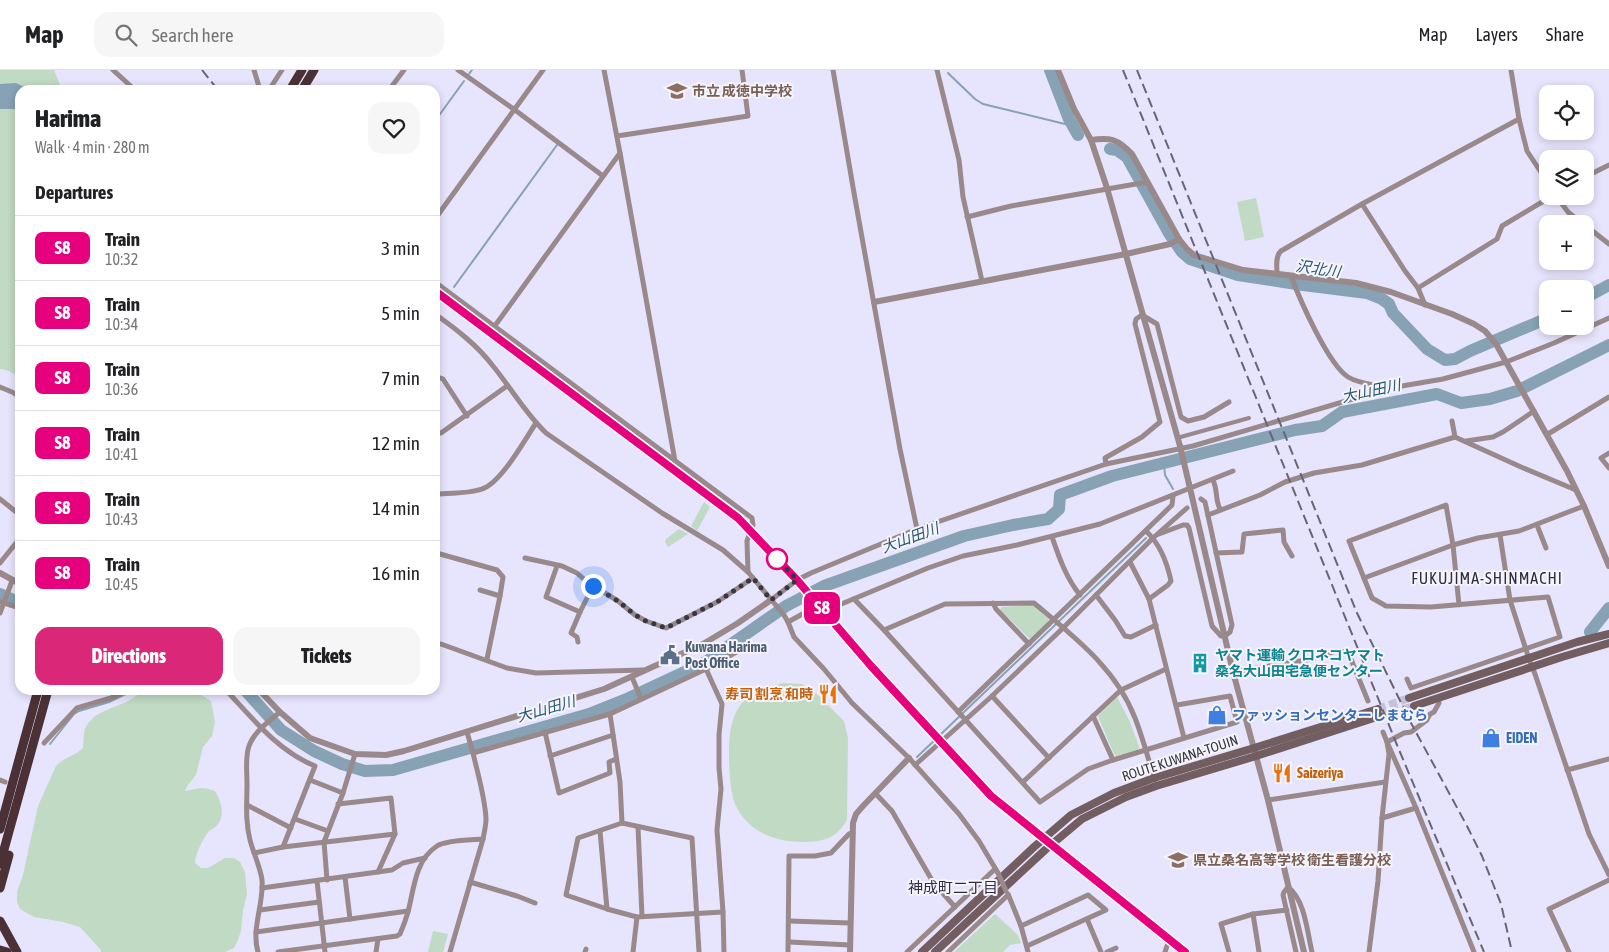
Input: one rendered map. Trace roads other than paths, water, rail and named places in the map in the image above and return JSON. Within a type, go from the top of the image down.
[{"type":"highway","points":[[293,85],[302,70]]},
{"type":"highway","points":[[305,85],[314,70]]},
{"type":"highway","points":[[0,829],[37,695]]},
{"type":"highway","points":[[0,864],[47,695]]},
{"type":"highway","points":[[0,888],[12,844],[17,804]]},
{"type":"highway","points":[[0,921],[17,952]]},
{"type":"highway","points":[[0,950],[8,952]]},
{"type":"main road","points":[[1409,698],[1577,642],[1609,634]]},
{"type":"main road","points":[[1414,706],[1609,643]]},
{"type":"main road","name":"ROUTE KUWANA-TOUIN","points":[[922,952],[1071,815],[1114,793],[1255,752],[1379,712]]},
{"type":"main road","name":"ROUTE KUWANA-TOUIN","points":[[935,952],[1045,850],[1082,819],[1155,782]]},
{"type":"street","points":[[113,70],[130,85]]},
{"type":"street","points":[[254,70],[258,85]]},
{"type":"street","points":[[272,85],[282,70]]},
{"type":"street","points":[[393,85],[404,70]]},
{"type":"street","points":[[458,70],[603,176]]},
{"type":"street","points":[[440,212],[543,70]]},
{"type":"street","points":[[604,70],[675,460]]},
{"type":"street","points":[[617,136],[748,116],[742,70]]},
{"type":"street","points":[[833,70],[900,449],[917,529]]},
{"type":"street","points":[[937,70],[959,160],[963,197],[982,282]]},
{"type":"street","points":[[1058,70],[1074,109],[1091,140],[1108,188],[1180,446],[1233,672],[1268,800],[1304,952]]},
{"type":"street","points":[[1511,70],[1519,119],[1527,152],[1539,170]]},
{"type":"street","points":[[1277,274],[1277,258],[1281,250],[1519,119]]},
{"type":"street","points":[[1091,140],[1107,138],[1124,146],[1132,154],[1143,183],[1178,239],[1194,255],[1243,270],[1277,274],[1292,279],[1364,285],[1465,319],[1485,331],[1496,344],[1548,434],[1577,490],[1609,566]]},
{"type":"street","points":[[494,327],[620,153]]},
{"type":"street","points":[[1594,172],[1609,165]]},
{"type":"street","points":[[967,217],[1011,206],[1143,183]]},
{"type":"street","points":[[1362,204],[1418,288],[1425,305]]},
{"type":"street","points":[[1418,288],[1497,239],[1502,226],[1539,204]]},
{"type":"street","points":[[1563,205],[1572,215]]},
{"type":"street","points":[[1594,233],[1609,244]]},
{"type":"street","points":[[874,302],[1126,254],[1170,244],[1178,239]]},
{"type":"street","points":[[1292,279],[1315,328],[1337,368],[1358,382],[1390,388]]},
{"type":"street","points":[[440,286],[752,518],[753,525],[748,541],[748,572]]},
{"type":"street","points":[[1142,315],[1157,324],[1181,417],[1188,421],[1204,417],[1229,402]]},
{"type":"street","points":[[1106,464],[1105,458],[1142,437],[1160,422],[1135,324],[1136,319],[1142,315]]},
{"type":"street","points":[[440,318],[474,345],[493,365],[536,423],[569,450],[662,513],[723,550],[748,572],[784,615],[794,638],[824,669],[852,703],[909,758],[959,814],[979,841],[997,871],[1021,926],[1028,949],[1106,910],[1088,895],[1021,926]]},
{"type":"street","points":[[264,695],[310,738],[354,757],[386,755],[467,733],[633,679],[703,644],[738,623],[772,601],[797,580],[917,529],[1106,464],[1193,446],[1390,388],[1443,379],[1506,362],[1609,318]]},
{"type":"street","points":[[440,378],[443,379],[466,416]]},
{"type":"street","points":[[440,433],[507,386]]},
{"type":"street","points":[[0,387],[15,394]]},
{"type":"street","points":[[1548,434],[1609,397]]},
{"type":"street","points":[[1466,441],[1493,437],[1534,411]]},
{"type":"street","points":[[1177,438],[1249,418]]},
{"type":"street","points":[[1452,421],[1455,437]]},
{"type":"street","points":[[440,494],[480,490],[494,482],[536,423]]},
{"type":"street","points":[[1208,515],[1260,495],[1285,482],[1314,473],[1362,465],[1455,437],[1577,490]]},
{"type":"street","points":[[1609,454],[1601,458],[1609,468]]},
{"type":"street","points":[[788,622],[806,612],[820,614],[914,573],[963,556],[1052,537],[1100,524],[1173,496],[1190,486],[1213,480],[1233,471]]},
{"type":"street","points":[[1213,480],[1217,489],[1217,504],[1220,510]]},
{"type":"street","points":[[915,765],[964,718],[992,696],[1058,624],[1080,595],[1172,505],[1173,496]]},
{"type":"street","points":[[0,499],[15,511]]},
{"type":"street","points":[[1201,499],[1206,502],[1232,625],[1230,632],[1225,636]]},
{"type":"street","points":[[1407,678],[1410,688],[1560,637],[1548,597],[1459,606],[1386,606],[1372,598],[1349,541],[1446,505],[1453,545],[1459,606]]},
{"type":"street","points":[[1364,578],[1453,545],[1519,531],[1584,506]]},
{"type":"street","points":[[958,712],[1029,644],[1096,595],[1187,508]]},
{"type":"street","points":[[1155,537],[1183,525],[1189,528],[1212,626],[1221,636],[1225,636]]},
{"type":"street","points":[[1537,525],[1546,548]]},
{"type":"street","points":[[1216,553],[1242,552],[1244,534],[1283,530],[1284,542],[1292,556]]},
{"type":"street","points":[[1146,531],[1155,537],[1171,581],[1149,599]]},
{"type":"street","points":[[1500,535],[1510,600],[1525,648],[1589,834],[1609,875]]},
{"type":"street","points":[[1052,537],[1070,580],[1080,595]]},
{"type":"street","points":[[0,563],[15,544]]},
{"type":"street","points":[[440,554],[497,570],[503,577],[487,660]]},
{"type":"street","points":[[525,558],[562,566],[577,573],[635,615],[666,628],[717,602],[753,578]]},
{"type":"street","points":[[1130,562],[1149,599],[1184,738]]},
{"type":"street","points":[[556,566],[546,597],[580,612]]},
{"type":"street","points":[[0,574],[15,582]]},
{"type":"street","points":[[0,613],[2,602],[12,581]]},
{"type":"street","points":[[578,642],[577,637],[571,633],[593,586]]},
{"type":"street","points":[[480,590],[500,596]]},
{"type":"street","points":[[1096,595],[1115,620],[1124,636],[1131,637],[1156,625]]},
{"type":"street","points":[[854,600],[884,630],[1040,802],[1088,769],[1236,722],[1230,696],[1177,705]]},
{"type":"street","points":[[2,602],[15,606]]},
{"type":"street","points":[[993,603],[996,609],[1029,644]]},
{"type":"street","points":[[884,630],[945,604],[1034,603],[1099,660],[1122,690],[1135,717],[1155,782]]},
{"type":"street","points":[[440,644],[507,668],[536,672],[648,670]]},
{"type":"street","points":[[473,752],[610,714],[740,650]]},
{"type":"street","points":[[1233,672],[1312,660],[1336,651],[1348,652],[1368,701]]},
{"type":"street","points":[[706,668],[722,704],[718,768],[721,789],[717,830],[724,952]]},
{"type":"street","points":[[1023,782],[1122,690],[1166,669]]},
{"type":"street","points":[[633,679],[641,698]]},
{"type":"street","points":[[44,743],[77,708],[117,695]]},
{"type":"street","points":[[230,695],[272,739],[315,766],[283,847]]},
{"type":"street","points":[[992,696],[1049,758]]},
{"type":"street","points":[[1387,742],[1411,732],[1427,720],[1439,703]]},
{"type":"street","points":[[258,952],[256,932],[260,910],[262,878],[248,832],[246,814],[247,756],[250,745],[262,728],[280,712]]},
{"type":"street","points":[[610,714],[620,782],[622,823]]},
{"type":"street","points":[[1093,716],[1113,760]]},
{"type":"street","points":[[544,732],[559,793],[610,772],[609,762],[616,759]]},
{"type":"street","points":[[1383,732],[1474,952]]},
{"type":"street","points":[[450,952],[483,839],[486,820],[473,752],[467,733]]},
{"type":"street","points":[[550,756],[613,735]]},
{"type":"street","points":[[1368,952],[1378,881],[1389,754],[1387,742]]},
{"type":"street","points":[[327,880],[324,842],[354,757]]},
{"type":"street","points":[[789,942],[850,949],[853,822],[856,814],[909,758]]},
{"type":"street","points":[[1567,770],[1609,759]]},
{"type":"street","points":[[310,780],[343,792]]},
{"type":"street","points":[[1268,800],[1386,782]]},
{"type":"street","points":[[875,793],[892,811],[933,882],[955,907]]},
{"type":"street","points":[[338,804],[391,798],[395,834],[378,872]]},
{"type":"street","points":[[247,805],[291,828]]},
{"type":"street","points":[[1382,818],[1416,808]]},
{"type":"street","points":[[295,819],[328,831]]},
{"type":"street","points":[[699,952],[698,914],[692,838],[622,823],[578,838],[566,895],[606,909],[640,916],[698,914],[723,912]]},
{"type":"street","points":[[633,952],[640,916],[638,827]]},
{"type":"street","points":[[600,831],[606,909]]},
{"type":"street","points":[[788,952],[788,856],[815,856],[830,853],[849,834],[853,833]]},
{"type":"street","points":[[254,853],[283,847],[395,834]]},
{"type":"street","points":[[278,952],[324,949],[397,936],[400,934],[408,911],[420,865],[425,858],[437,846],[444,843],[483,839]]},
{"type":"street","points":[[262,888],[392,870],[403,863],[425,858]]},
{"type":"street","points":[[907,952],[997,871]]},
{"type":"street","points":[[345,877],[350,919]]},
{"type":"street","points":[[1569,952],[1549,909],[1609,880]]},
{"type":"street","points":[[317,881],[324,949]]},
{"type":"street","points":[[470,882],[535,903]]},
{"type":"street","points":[[1288,886],[1283,895],[1296,952]]},
{"type":"street","points":[[1288,886],[1296,893],[1300,902],[1312,952]]},
{"type":"street","points":[[948,952],[1007,893]]},
{"type":"street","points":[[260,910],[319,902]]},
{"type":"street","points":[[1229,952],[1220,924],[1253,914],[1287,910]]},
{"type":"street","points":[[256,932],[408,911]]},
{"type":"street","points":[[1253,914],[1259,952]]},
{"type":"street","points":[[1086,919],[1101,952]]},
{"type":"street","points":[[789,921],[850,923]]},
{"type":"street","points":[[376,952],[378,939]]},
{"type":"street","points":[[1164,952],[1169,940]]},
{"type":"street","points":[[1106,952],[1116,948]]},
{"type":"water","points":[[16,83],[20,85],[15,85],[15,109],[0,109],[0,84]]},
{"type":"waterway","points":[[469,74],[472,70]]},
{"type":"waterway","name":"沢北川","points":[[1050,70],[1069,119],[1078,135]]},
{"type":"waterway","points":[[948,73],[975,99],[983,104],[1073,126]]},
{"type":"waterway","points":[[440,114],[464,81]]},
{"type":"waterway","points":[[454,287],[557,145]]},
{"type":"waterway","name":"沢北川","points":[[1110,149],[1117,150],[1127,157],[1169,233],[1182,252],[1190,259],[1238,275],[1367,293],[1389,304],[1393,313],[1427,349],[1445,360],[1455,359],[1539,322]]},
{"type":"waterway","name":"沢北川","points":[[1594,293],[1609,285]]},
{"type":"waterway","name":"大山田川","points":[[250,695],[281,730],[314,751],[342,764],[365,771],[393,770],[589,714],[629,698],[706,662],[786,606],[824,586],[964,536],[1048,519],[1059,509],[1060,495],[1112,476],[1295,430],[1322,426],[1342,412],[1437,394],[1461,403],[1490,399],[1517,391],[1609,345]]},
{"type":"waterway","points":[[1164,464],[1165,475],[1173,489]]},
{"type":"waterway","points":[[917,757],[1146,538]]},
{"type":"waterway","name":"大山田川","points":[[0,594],[15,601]]},
{"type":"waterway","points":[[1590,632],[1609,608]]},
{"type":"waterway","points":[[50,744],[74,714],[124,695]]},
{"type":"tunnel","points":[[1378,709],[1409,698]]},
{"type":"tunnel","points":[[1380,716],[1414,706]]},
{"type":"railway","points":[[202,70],[214,85]]},
{"type":"railway","points":[[1123,70],[1397,745],[1484,952]]},
{"type":"railway","points":[[1137,70],[1357,613],[1411,723],[1482,856],[1501,904],[1512,952]]},
{"type":"railway","points":[[440,295],[738,519],[802,585],[871,666],[991,796],[1185,952]]},
{"type":"train","name":"S8","points":[[440,295],[738,518],[797,580],[871,666],[991,796],[1185,952]]},
{"type":"place","name":"市立 成徳中学校","points":[[677,91]]},
{"type":"place","name":"Kuwana Harima Post Office","points":[[670,655]]},
{"type":"place","name":"ヤマト運輸 クロネコヤマト 桑名大山田宅急便センター","points":[[1200,663]]},
{"type":"place","name":"寿司 割烹 和時","points":[[828,694]]},
{"type":"place","name":"ファッションセンターしまむら","points":[[1217,715]]},
{"type":"place","name":"EIDEN","points":[[1491,738]]},
{"type":"place","name":"Saizeriya","points":[[1282,773]]},
{"type":"place","name":"県立桑名高等学校 衛生看護分校","points":[[1178,860]]},
{"type":"district","name":"FUKUJIMA-SHINMACHI","points":[[1487,578]]},
{"type":"district","name":"神成町二丁目","points":[[953,888]]}]
